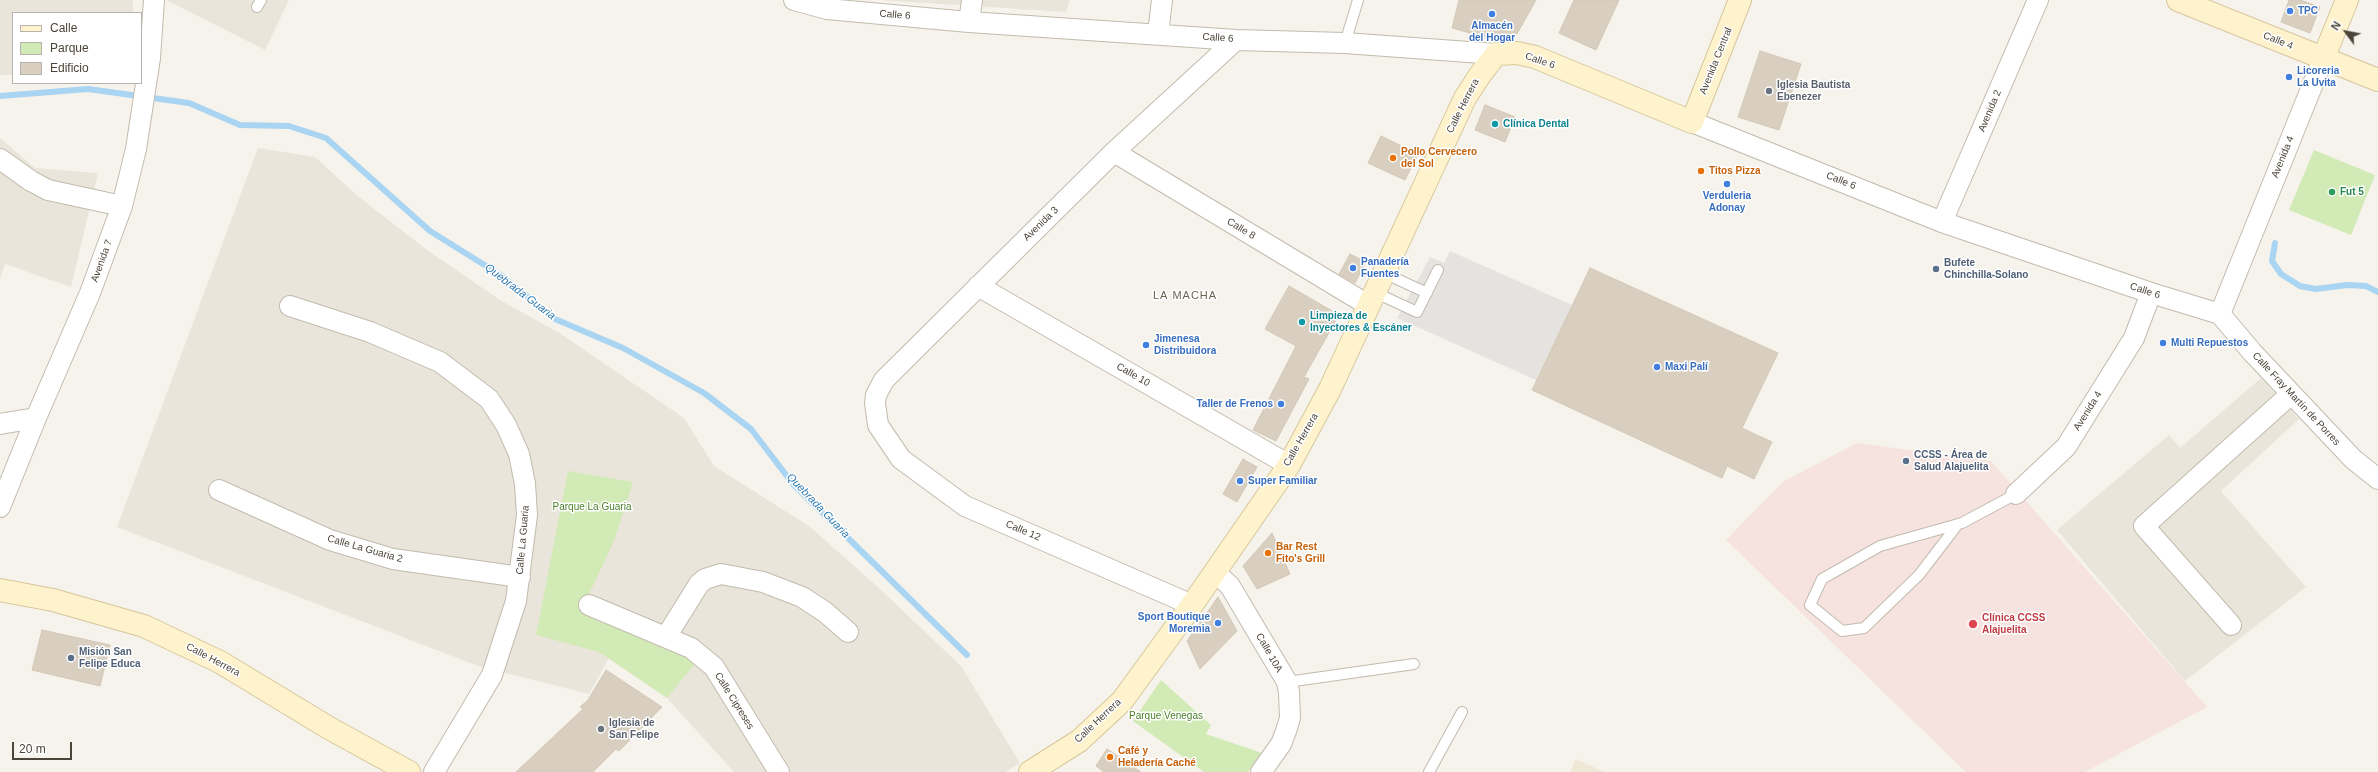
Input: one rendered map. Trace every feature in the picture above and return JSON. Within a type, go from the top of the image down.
[{"type":"street","name":"Avenida 7","points":[[0,507],[36,418],[90,293],[122,206],[136,149],[150,58],[154,0]]},
{"type":"street","name":"Calle 6","points":[[794,0],[827,9],[969,22],[1236,40],[1345,43],[1496,54],[1517,53],[1535,57],[1692,122],[1942,222],[2151,293],[2220,314]]},
{"type":"street","points":[[969,22],[972,0]]},
{"type":"street","points":[[1158,34],[1162,0]]},
{"type":"street","name":"Avenida Central","points":[[1692,122],[1740,0]]},
{"type":"street","name":"Avenida 2","points":[[1942,222],[2038,0]]},
{"type":"street","name":"Calle 4","points":[[2178,0],[2378,80]]},
{"type":"street","name":"Avenida 4","points":[[2220,314],[2347,0]]},
{"type":"street","name":"Avenida 3","points":[[878,425],[875,403],[876,395],[884,380],[1114,152],[1236,40]]},
{"type":"street","name":"Calle Herrera","points":[[1030,772],[1079,741],[1122,701],[1215,572],[1288,465],[1330,389],[1465,98],[1496,54]]},
{"type":"street","name":"Calle 8","points":[[1114,152],[1371,299]]},
{"type":"street","points":[[0,159],[31,181],[48,190],[122,206]]},
{"type":"street","name":"Calle 10","points":[[978,286],[1288,465]]},
{"type":"street","name":"Avenida 4","points":[[2016,494],[2066,447],[2134,338],[2151,293]]},
{"type":"street","name":"Calle La Guaria","points":[[290,306],[370,332],[440,362],[489,399],[506,425],[519,454],[525,484],[527,515],[516,601],[492,675],[434,772]]},
{"type":"street","name":"Calle Fray Martín de Porres","points":[[2220,314],[2291,394],[2353,459],[2378,480]]},
{"type":"street","points":[[2231,625],[2144,526],[2291,394]]},
{"type":"street","points":[[0,424],[36,418]]},
{"type":"street","name":"Calle 12","points":[[878,425],[901,459],[965,506],[1192,604]]},
{"type":"street","name":"Calle La Guaria 2","points":[[219,490],[330,540],[386,557],[520,578]]},
{"type":"street","name":"Calle 10A","points":[[1215,572],[1230,586],[1287,682],[1290,718],[1281,744],[1261,772]]},
{"type":"street","points":[[666,637],[699,584],[709,577],[721,574],[763,582],[802,597],[825,612],[848,632]]},
{"type":"street","name":"Calle Herrera","points":[[0,590],[53,600],[144,626],[220,662],[329,728],[409,772]]},
{"type":"street","name":"Calle Cipreses","points":[[589,605],[691,648],[714,668],[779,772]]},
{"type":"lane","points":[[1345,43],[1358,0]]},
{"type":"lane","points":[[1371,299],[1417,312],[1438,270]]},
{"type":"lane","points":[[1384,273],[1427,293]]},
{"type":"lane","points":[[1958,524],[1919,575],[1864,628],[1842,631],[1810,605],[1822,579],[1880,546],[1958,524],[2016,494]]},
{"type":"lane","points":[[1287,682],[1414,664]]},
{"type":"lane","points":[[1429,772],[1462,712]]},
{"type":"shaded area","points":[[0,0],[133,0],[133,12],[12,12],[12,75],[0,75]]},
{"type":"shaded area","points":[[166,0],[289,0],[265,50]]},
{"type":"shaded area","points":[[880,0],[1070,0],[1066,12]]},
{"type":"shaded area","points":[[0,138],[35,168],[98,173],[71,287],[5,264],[0,279]]},
{"type":"shaded area","points":[[258,148],[315,157],[359,197],[427,250],[500,300],[561,334],[684,418],[714,466],[809,526],[881,590],[961,666],[1020,763],[1005,772],[734,772],[667,698],[609,658],[589,694],[478,666],[117,527]]},
{"type":"shaded area","points":[[1450,251],[1572,305],[1536,380],[1397,318],[1430,257],[1444,263]]},
{"type":"shaded area","points":[[2261,378],[2299,419],[2221,491],[2306,587],[2185,681],[2057,530],[2169,435],[2180,448]]},
{"type":"shaded area","name":"Clínica CCSS Alajuelita","points":[[1857,443],[1991,461],[2207,707],[2085,772],[1966,772],[1726,540],[1784,481]]},
{"type":"shaded area","points":[[1576,759],[1604,772],[1570,772]]},
{"type":"green space","name":"Fut 5","points":[[2314,150],[2375,175],[2351,235],[2289,210]]},
{"type":"green space","name":"Parque La Guaria","points":[[568,471],[633,482],[614,541],[581,611],[698,660],[667,698],[599,652],[536,635]]},
{"type":"green space","name":"Parque Venegas","points":[[1161,680],[1211,725],[1206,734],[1262,753],[1248,772],[1204,772],[1133,721]]},
{"type":"building","name":"Almacén del Hogar","points":[[1459,0],[1536,0],[1513,41],[1499,41],[1452,28]]},
{"type":"building","points":[[1574,0],[1619,0],[1596,50],[1559,33]]},
{"type":"building","points":[[2289,0],[2300,0],[2320,7],[2310,33],[2281,22]]},
{"type":"building","name":"Iglesia Bautista Ebenezer","points":[[1760,51],[1801,64],[1779,130],[1738,117]]},
{"type":"building","name":"Clínica Dental","points":[[1485,105],[1515,117],[1505,142],[1475,130]]},
{"type":"building","name":"Pollo Cervecero del Sol","points":[[1381,136],[1418,154],[1405,180],[1368,163]]},
{"type":"building","name":"Panadería Fuentes","points":[[1350,254],[1366,262],[1355,283],[1339,274]]},
{"type":"building","name":"Maxi Palí","points":[[1590,268],[1778,353],[1742,428],[1772,442],[1754,479],[1727,466],[1722,478],[1532,390]]},
{"type":"building","points":[[1289,286],[1339,315],[1304,377],[1309,379],[1276,441],[1253,430],[1296,346],[1265,329]]},
{"type":"building","name":"Super Familiar","points":[[1243,459],[1257,467],[1237,502],[1223,494]]},
{"type":"building","name":"Bar Rest Fito's Grill","points":[[1272,533],[1290,574],[1257,589],[1243,566]]},
{"type":"building","points":[[1218,597],[1237,631],[1200,669],[1187,641]]},
{"type":"building","name":"Misión San Felipe Educa","points":[[42,630],[110,645],[100,686],[32,670]]},
{"type":"building","name":"Iglesia de San Felipe","points":[[606,670],[662,707],[619,751],[616,749],[593,772],[516,772],[583,709],[580,707],[588,700]]},
{"type":"building","name":"Café y Heladería Caché","points":[[1107,749],[1141,772],[1104,772],[1096,766]]},
{"type":"waterway","name":"Quebrada Guaria","points":[[0,96],[88,89],[189,103],[240,125],[289,126],[326,138],[430,231],[502,276],[555,319],[623,348],[704,393],[751,429],[793,484],[967,655]]},
{"type":"waterway","points":[[2275,243],[2272,261],[2281,274],[2300,286],[2316,289],[2347,285],[2366,286],[2378,292]]},
{"type":"place","name":"TPC","points":[[2290,11]]},
{"type":"place","name":"Almacén del Hogar","points":[[1492,14]]},
{"type":"place","name":"Licoreria La Uvita","points":[[2289,77]]},
{"type":"place","name":"Iglesia Bautista Ebenezer","points":[[1769,91]]},
{"type":"place","name":"Clínica Dental","points":[[1495,124]]},
{"type":"place","name":"Pollo Cervecero del Sol","points":[[1393,158]]},
{"type":"place","name":"Titos Pizza","points":[[1701,171]]},
{"type":"place","name":"Verduleria Adonay","points":[[1727,184]]},
{"type":"place","name":"Fut 5","points":[[2332,192]]},
{"type":"place","name":"Panadería Fuentes","points":[[1353,268]]},
{"type":"place","name":"Bufete Chinchilla-Solano","points":[[1936,269]]},
{"type":"place","name":"Limpieza de Inyectores & Escáner","points":[[1302,322]]},
{"type":"place","name":"Multi Repuestos","points":[[2163,343]]},
{"type":"place","name":"Jimenesa Distribuidora","points":[[1146,345]]},
{"type":"place","name":"Maxi Palí","points":[[1657,367]]},
{"type":"place","name":"Taller de Frenos","points":[[1281,404]]},
{"type":"place","name":"CCSS - Área de Salud Alajuelita","points":[[1906,461]]},
{"type":"place","name":"Super Familiar","points":[[1240,481]]},
{"type":"place","name":"Bar Rest Fito's Grill","points":[[1268,553]]},
{"type":"place","name":"Sport Boutique Moremia","points":[[1218,623]]},
{"type":"place","name":"Clínica CCSS Alajuelita","points":[[1973,624]]},
{"type":"place","name":"Misión San Felipe Educa","points":[[71,658]]},
{"type":"place","name":"Iglesia de San Felipe","points":[[601,729]]},
{"type":"place","name":"Café y Heladería Caché","points":[[1110,757]]},
{"type":"district","name":"LA MACHA","points":[[1185,296]]}]
